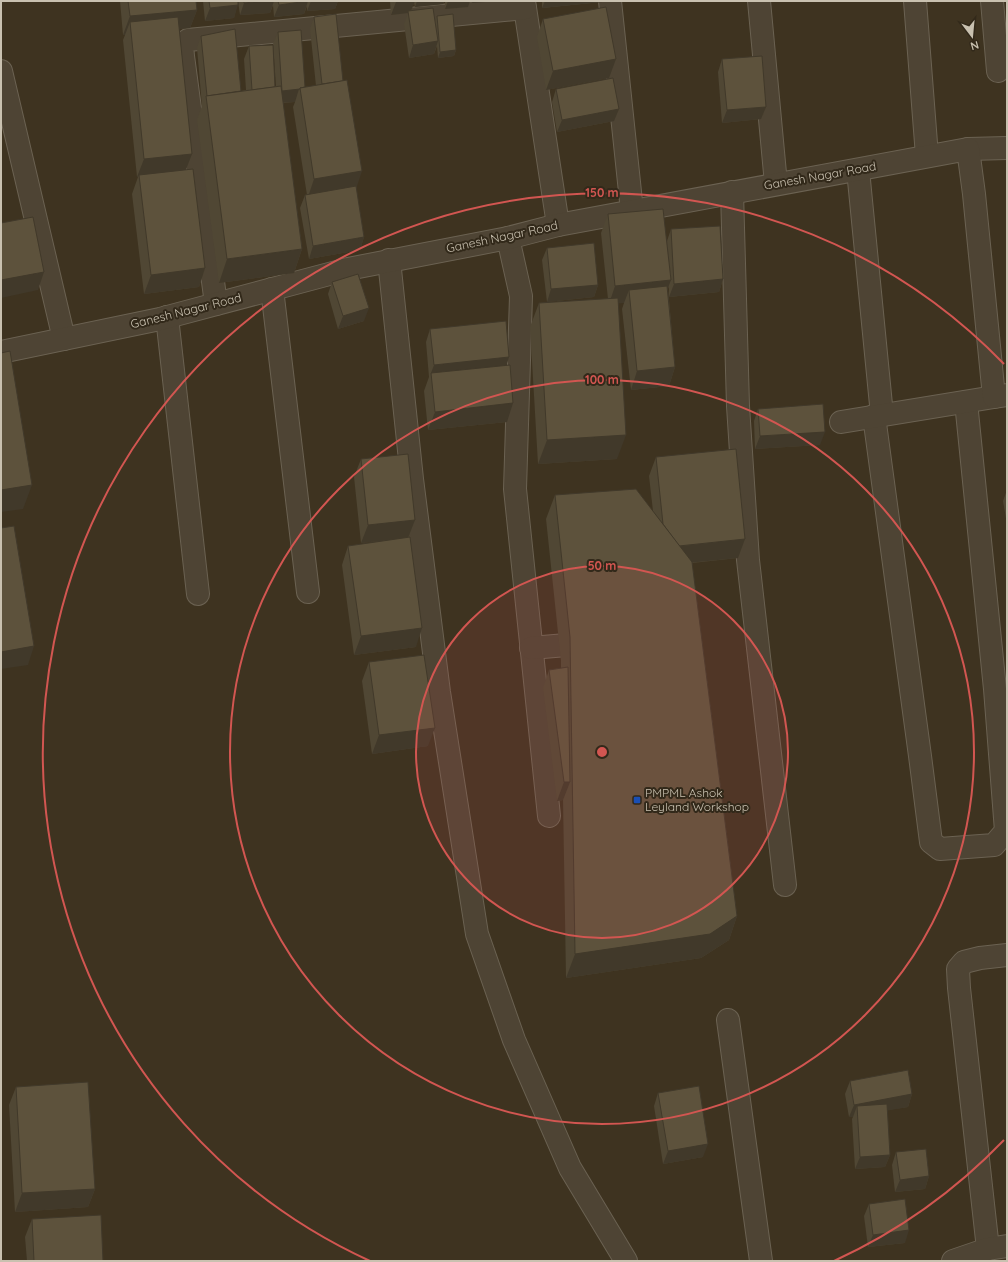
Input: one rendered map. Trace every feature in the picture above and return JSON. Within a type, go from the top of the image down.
[{"type":"street","points":[[610,1],[632,211]]},
{"type":"street","points":[[759,1],[776,184]]},
{"type":"street","points":[[914,1],[928,156]]},
{"type":"street","points":[[992,1],[998,71]]},
{"type":"street","points":[[216,304],[183,56],[182,45],[188,40],[525,5],[558,224]]},
{"type":"street","points":[[1,71],[64,339]]},
{"type":"street","name":"Ganesh Nagar Road","points":[[1,352],[167,318],[348,269],[508,238],[558,224],[968,149],[1007,148]]},
{"type":"street","points":[[841,422],[1000,396],[968,149]]},
{"type":"street","points":[[858,170],[878,416],[931,842],[940,849],[994,845],[1006,831],[995,689],[966,402]]},
{"type":"street","points":[[732,192],[738,406],[748,560],[785,886]]},
{"type":"street","points":[[508,238],[521,296],[515,489],[549,816]]},
{"type":"street","points":[[390,260],[412,479],[439,692],[477,934],[514,1040],[570,1168],[626,1261]]},
{"type":"street","points":[[272,290],[308,592]]},
{"type":"street","points":[[167,318],[198,594]]},
{"type":"street","points":[[531,648],[595,643],[598,658]]},
{"type":"street","points":[[954,1261],[988,1252],[958,969],[964,962],[980,958],[1007,955]]},
{"type":"street","points":[[728,1020],[761,1261]]},
{"type":"building","points":[[128,1],[196,1],[197,10],[130,16]]},
{"type":"building","points":[[209,1],[238,1],[238,5],[210,8]]},
{"type":"building","points":[[244,1],[263,1],[244,3]]},
{"type":"building","points":[[278,1],[308,1],[279,5]]},
{"type":"building","points":[[606,7],[616,59],[553,71],[543,19]]},
{"type":"building","points":[[433,8],[438,41],[413,45],[408,11]]},
{"type":"building","points":[[336,14],[343,81],[322,84],[314,17]]},
{"type":"building","points":[[453,14],[456,50],[440,52],[437,16]]},
{"type":"building","points":[[178,17],[192,154],[144,159],[130,22]]},
{"type":"building","points":[[235,29],[241,91],[207,96],[201,36]]},
{"type":"building","points":[[301,30],[305,87],[282,91],[278,32]]},
{"type":"building","points":[[273,45],[275,87],[252,90],[249,46]]},
{"type":"building","points":[[762,56],[766,107],[727,110],[722,59]]},
{"type":"building","points":[[613,78],[619,109],[562,120],[556,89]]},
{"type":"building","points":[[347,80],[362,171],[314,179],[300,88]]},
{"type":"building","points":[[281,86],[302,249],[227,259],[206,96]]},
{"type":"building","points":[[193,169],[205,268],[151,275],[139,175]]},
{"type":"building","points":[[356,186],[364,237],[313,246],[305,195]]},
{"type":"building","points":[[663,209],[671,280],[615,286],[608,214]]},
{"type":"building","points":[[33,217],[44,272],[1,280],[1,223]]},
{"type":"building","points":[[720,226],[723,279],[674,284],[671,229]]},
{"type":"building","points":[[594,243],[598,285],[551,289],[547,248]]},
{"type":"building","points":[[358,274],[369,308],[343,316],[332,282]]},
{"type":"building","points":[[667,286],[675,367],[637,371],[629,290]]},
{"type":"building","points":[[618,298],[626,435],[547,440],[539,303]]},
{"type":"building","points":[[506,321],[509,357],[434,365],[430,329]]},
{"type":"building","points":[[10,351],[32,485],[1,490],[1,353]]},
{"type":"building","points":[[510,365],[513,403],[435,412],[431,373]]},
{"type":"building","points":[[823,404],[825,432],[760,436],[758,409]]},
{"type":"building","points":[[736,449],[745,539],[679,546],[663,524],[656,457]]},
{"type":"building","points":[[408,454],[415,520],[368,525],[361,459]]},
{"type":"building","name":"PMPML Ashok Leyland Workshop","points":[[636,489],[692,562],[737,916],[710,934],[575,954],[570,637],[555,495]]},
{"type":"building","points":[[14,526],[34,646],[1,652],[1,528]]},
{"type":"building","points":[[410,537],[422,628],[361,636],[348,546]]},
{"type":"building","points":[[424,655],[435,728],[379,735],[369,662]]},
{"type":"building","points":[[568,667],[570,782],[564,782],[549,670]]},
{"type":"building","points":[[908,1070],[912,1094],[854,1105],[850,1081]]},
{"type":"building","points":[[88,1082],[95,1189],[22,1193],[16,1087]]},
{"type":"building","points":[[699,1086],[708,1144],[668,1151],[658,1093]]},
{"type":"building","points":[[887,1104],[890,1155],[860,1157],[857,1106]]},
{"type":"building","points":[[926,1149],[929,1176],[900,1180],[896,1152]]},
{"type":"building","points":[[905,1199],[909,1230],[873,1235],[869,1204]]},
{"type":"building","points":[[101,1215],[103,1261],[34,1261],[32,1219]]},
{"type":"place","name":"PMPML Ashok Leyland Workshop","points":[[637,800]]}]
